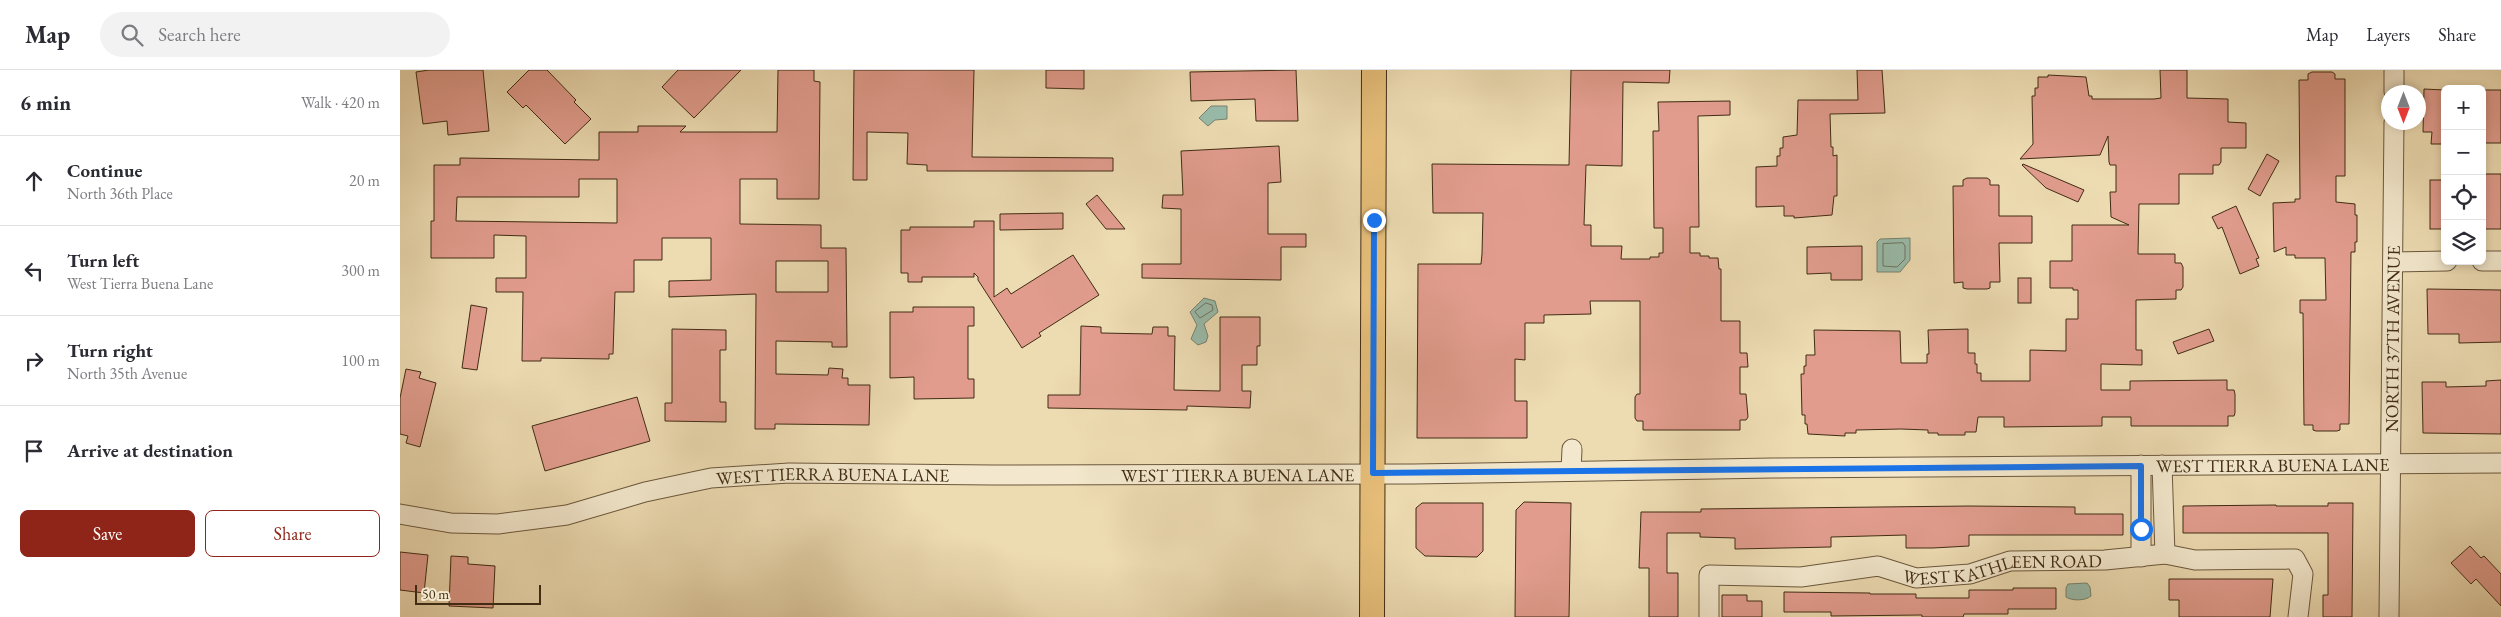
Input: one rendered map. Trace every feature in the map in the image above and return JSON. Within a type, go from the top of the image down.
[{"type":"main road","points":[[1372,617],[1374,70]]},
{"type":"street","points":[[2394,70],[2394,85]]},
{"type":"street","name":"NORTH 37TH AVENUE","points":[[2389,617],[2394,130]]},
{"type":"street","points":[[2393,262],[2441,261]]},
{"type":"street","points":[[2486,261],[2501,261]]},
{"type":"street","points":[[1572,449],[1572,471]]},
{"type":"street","name":"WEST TIERRA BUENA LANE","points":[[400,514],[451,523],[498,524],[567,515],[645,492],[710,478],[747,474],[1373,473],[2501,463]]},
{"type":"street","points":[[2162,465],[2165,554]]},
{"type":"street","points":[[2141,466],[2142,556]]},
{"type":"street","points":[[2141,529],[2164,528]]},
{"type":"street","name":"WEST KATHLEEN ROAD","points":[[1710,617],[1709,575],[1800,577],[1878,566],[1916,578],[1970,574],[2010,561],[2105,560],[2165,554],[2195,560],[2295,559],[2303,574],[2298,617]]},
{"type":"water","points":[[1211,106],[1227,106],[1227,119],[1215,120],[1208,126],[1199,118]]},
{"type":"water","points":[[1910,238],[1910,260],[1900,272],[1877,272],[1877,242],[1880,239]]},
{"type":"water","points":[[1204,298],[1215,301],[1218,312],[1204,324],[1208,336],[1206,342],[1198,345],[1191,339],[1197,325],[1190,312]]},
{"type":"water","points":[[2087,583],[2090,587],[2091,596],[2078,600],[2066,597],[2068,584]]},
{"type":"building","points":[[429,70],[483,70],[489,131],[448,135],[447,121],[423,124],[416,72]]},
{"type":"building","points":[[529,70],[547,70],[576,100],[574,102],[591,119],[565,144],[526,105],[523,108],[507,92]]},
{"type":"building","points":[[678,70],[741,70],[694,118],[662,87]]},
{"type":"building","points":[[778,70],[814,70],[814,81],[820,82],[819,199],[777,199],[777,179],[740,179],[740,224],[821,225],[821,248],[846,248],[847,347],[832,347],[832,342],[776,341],[776,374],[828,375],[829,368],[843,369],[842,378],[848,378],[848,385],[870,385],[869,425],[775,424],[775,429],[755,429],[756,294],[669,297],[669,281],[711,280],[711,238],[662,238],[662,260],[634,260],[634,292],[615,292],[613,354],[609,354],[609,359],[541,358],[541,361],[522,361],[523,292],[496,292],[496,278],[526,278],[526,236],[494,235],[494,258],[431,258],[431,221],[434,221],[434,165],[460,165],[460,158],[599,160],[599,132],[638,132],[638,126],[686,126],[680,132],[777,132]],"holes":[[[579,179],[617,179],[617,223],[456,221],[457,197],[579,197]],[[776,261],[828,261],[828,292],[776,292]]]},
{"type":"building","points":[[854,70],[974,70],[972,157],[1113,158],[1113,171],[927,171],[927,165],[907,164],[908,133],[867,132],[867,180],[853,180]]},
{"type":"building","points":[[1046,70],[1084,70],[1084,89],[1046,88]]},
{"type":"building","points":[[1296,70],[1298,121],[1256,121],[1255,99],[1191,101],[1190,72]]},
{"type":"building","points":[[1571,70],[1670,70],[1669,83],[1623,82],[1622,166],[1586,165],[1584,225],[1591,225],[1591,246],[1622,246],[1621,259],[1650,259],[1650,257],[1659,257],[1659,253],[1663,253],[1663,228],[1654,228],[1653,131],[1659,131],[1658,102],[1730,101],[1730,115],[1698,116],[1699,227],[1690,227],[1690,253],[1700,253],[1700,256],[1718,258],[1719,269],[1721,269],[1721,321],[1740,321],[1740,353],[1747,353],[1748,367],[1740,367],[1740,394],[1746,394],[1748,417],[1746,420],[1740,420],[1740,430],[1643,430],[1643,421],[1637,421],[1635,418],[1635,397],[1637,394],[1640,394],[1640,301],[1590,301],[1591,314],[1544,315],[1544,323],[1525,323],[1525,360],[1515,359],[1515,401],[1527,401],[1527,438],[1417,438],[1418,264],[1481,264],[1482,254],[1483,213],[1433,213],[1432,164],[1569,165]]},
{"type":"building","points":[[1857,70],[1882,70],[1885,113],[1830,114],[1831,147],[1833,147],[1833,156],[1837,155],[1837,196],[1834,196],[1832,215],[1794,218],[1794,216],[1784,216],[1784,206],[1756,207],[1756,167],[1777,166],[1777,156],[1780,156],[1780,148],[1783,148],[1783,137],[1797,135],[1798,100],[1858,100]]},
{"type":"building","points":[[2160,70],[2187,70],[2187,98],[2228,99],[2228,122],[2246,123],[2246,148],[2221,148],[2221,162],[2219,165],[2213,165],[2213,174],[2179,174],[2179,204],[2139,204],[2138,254],[2175,254],[2175,263],[2181,263],[2183,267],[2183,287],[2181,290],[2176,290],[2176,299],[2136,300],[2136,350],[2142,350],[2142,365],[2101,364],[2101,390],[2130,390],[2130,381],[2227,380],[2227,390],[2234,390],[2235,394],[2235,413],[2234,416],[2228,416],[2228,426],[2131,426],[2131,417],[2102,417],[2102,426],[2004,427],[2004,417],[1978,417],[1976,432],[1965,432],[1965,435],[1938,435],[1938,433],[1928,433],[1928,430],[1901,429],[1856,430],[1856,433],[1845,433],[1845,436],[1808,434],[1805,415],[1802,415],[1801,374],[1804,374],[1806,355],[1815,355],[1814,330],[1900,331],[1901,363],[1927,363],[1927,354],[1929,354],[1928,330],[1968,329],[1968,353],[1975,353],[1975,364],[1977,364],[1977,373],[1981,373],[1981,381],[2030,381],[2030,350],[2066,351],[2066,319],[2078,319],[2078,290],[2073,290],[2073,288],[2050,288],[2050,261],[2072,261],[2072,225],[2129,225],[2111,217],[2110,192],[2116,192],[2116,165],[2110,165],[2109,162],[2108,136],[2100,155],[2020,159],[2033,144],[2032,96],[2035,96],[2035,88],[2038,88],[2038,77],[2048,77],[2048,75],[2086,77],[2089,96],[2092,96],[2092,99],[2154,99],[2161,98]]},
{"type":"building","points":[[2312,72],[2332,72],[2335,74],[2335,79],[2345,79],[2345,176],[2336,176],[2336,202],[2355,204],[2355,215],[2357,215],[2357,242],[2355,242],[2355,252],[2351,252],[2349,424],[2340,424],[2340,430],[2337,431],[2316,431],[2313,430],[2313,425],[2304,425],[2303,313],[2300,313],[2300,300],[2326,300],[2325,258],[2295,258],[2295,255],[2286,255],[2286,247],[2274,252],[2273,203],[2295,202],[2295,199],[2300,199],[2299,80],[2308,80],[2308,74]]},
{"type":"building","points":[[2426,89],[2441,90],[2441,144],[2431,144],[2432,132],[2423,132],[2423,130],[2426,130]]},
{"type":"building","points":[[2486,90],[2501,90],[2501,143],[2486,143]]},
{"type":"building","points":[[1279,146],[1281,182],[1268,183],[1268,234],[1306,234],[1306,247],[1281,247],[1281,280],[1142,278],[1142,264],[1181,264],[1181,209],[1162,208],[1163,195],[1183,195],[1181,151]]},
{"type":"building","points":[[2267,154],[2279,161],[2260,196],[2248,189]]},
{"type":"building","points":[[2023,164],[2084,190],[2078,202],[2046,188]]},
{"type":"building","points":[[2486,174],[2501,174],[2501,229],[2486,229]]},
{"type":"building","points":[[1967,178],[1987,178],[1990,180],[1990,185],[1999,185],[1999,216],[2032,216],[2032,243],[1999,243],[2000,282],[1990,282],[1990,288],[1987,289],[1967,289],[1963,288],[1963,282],[1954,283],[1953,186],[1963,186],[1963,180]]},
{"type":"building","points":[[2430,180],[2441,180],[2441,229],[2430,229]]},
{"type":"building","points":[[1097,195],[1125,229],[1106,229],[1086,204]]},
{"type":"building","points":[[2236,206],[2259,258],[2256,259],[2259,266],[2240,274],[2222,227],[2218,229],[2212,217]]},
{"type":"building","points":[[1063,213],[1063,229],[1000,230],[1000,214]]},
{"type":"building","points":[[974,221],[994,221],[994,297],[1007,288],[1011,294],[1073,255],[1099,295],[1039,333],[1041,336],[1022,348],[974,273],[974,277],[922,277],[922,282],[908,282],[908,273],[901,273],[901,230],[910,230],[910,227],[974,227]]},
{"type":"building","points":[[1862,246],[1862,280],[1831,280],[1831,273],[1807,274],[1807,247]]},
{"type":"building","points":[[2018,278],[2031,278],[2031,303],[2018,303]]},
{"type":"building","points":[[2427,289],[2501,290],[2501,342],[2459,343],[2459,334],[2428,334]]},
{"type":"building","points":[[471,305],[487,308],[477,370],[462,368]]},
{"type":"building","points":[[913,307],[974,307],[974,326],[968,326],[968,379],[974,379],[974,398],[914,399],[914,377],[890,378],[890,312],[913,312]]},
{"type":"building","points":[[1220,317],[1260,317],[1260,346],[1257,346],[1257,365],[1242,365],[1242,391],[1251,391],[1250,408],[1187,406],[1187,410],[1048,408],[1048,395],[1080,395],[1081,326],[1101,327],[1101,333],[1152,334],[1153,327],[1168,327],[1168,336],[1175,336],[1174,390],[1220,391]]},
{"type":"building","points":[[672,329],[726,330],[726,350],[720,350],[720,402],[726,402],[726,422],[665,421],[665,403],[672,403]]},
{"type":"building","points":[[2209,329],[2214,341],[2178,354],[2173,342]]},
{"type":"building","points":[[406,369],[421,372],[419,378],[436,383],[420,447],[406,443],[408,436],[400,434],[400,398]]},
{"type":"building","points":[[2501,380],[2501,434],[2423,433],[2422,382],[2446,382],[2446,387],[2486,386],[2486,381]]},
{"type":"building","points":[[637,397],[650,441],[545,471],[532,426]]},
{"type":"building","points":[[1524,502],[1571,503],[1569,617],[1515,617],[1516,510]]},
{"type":"building","points":[[1422,503],[1483,503],[1483,551],[1477,557],[1425,556],[1416,548],[1416,508]]},
{"type":"building","points":[[2328,503],[2353,503],[2352,617],[2323,617],[2323,595],[2328,595],[2328,533],[2183,533],[2183,506],[2328,506]]},
{"type":"building","points":[[1969,506],[2075,507],[2075,514],[2123,514],[2123,535],[1969,535],[1969,546],[1933,548],[1906,548],[1906,535],[1831,537],[1831,547],[1735,549],[1735,538],[1700,537],[1700,533],[1667,533],[1667,573],[1678,573],[1678,617],[1649,617],[1649,568],[1639,568],[1641,512],[1701,512],[1701,509]]},
{"type":"building","points":[[2470,546],[2481,558],[2484,556],[2501,574],[2501,606],[2476,579],[2471,584],[2451,563]]},
{"type":"building","points":[[400,552],[428,555],[424,593],[400,590]]},
{"type":"building","points":[[451,556],[468,557],[468,564],[495,566],[493,608],[449,606]]},
{"type":"building","points":[[2169,579],[2273,579],[2270,617],[2179,617],[2179,600],[2169,600]]},
{"type":"building","points":[[2013,588],[2056,588],[2056,609],[2008,609],[2008,614],[1964,614],[1963,617],[1922,617],[1922,615],[1831,616],[1831,612],[1784,612],[1784,592],[1916,594],[1916,598],[1969,598],[1969,590],[2013,590]]},
{"type":"building","points":[[1722,595],[1747,595],[1747,601],[1762,601],[1762,617],[1722,617]]},
{"type":"route","points":[[1374,220],[1373,473],[2141,466],[2141,529]]}]
